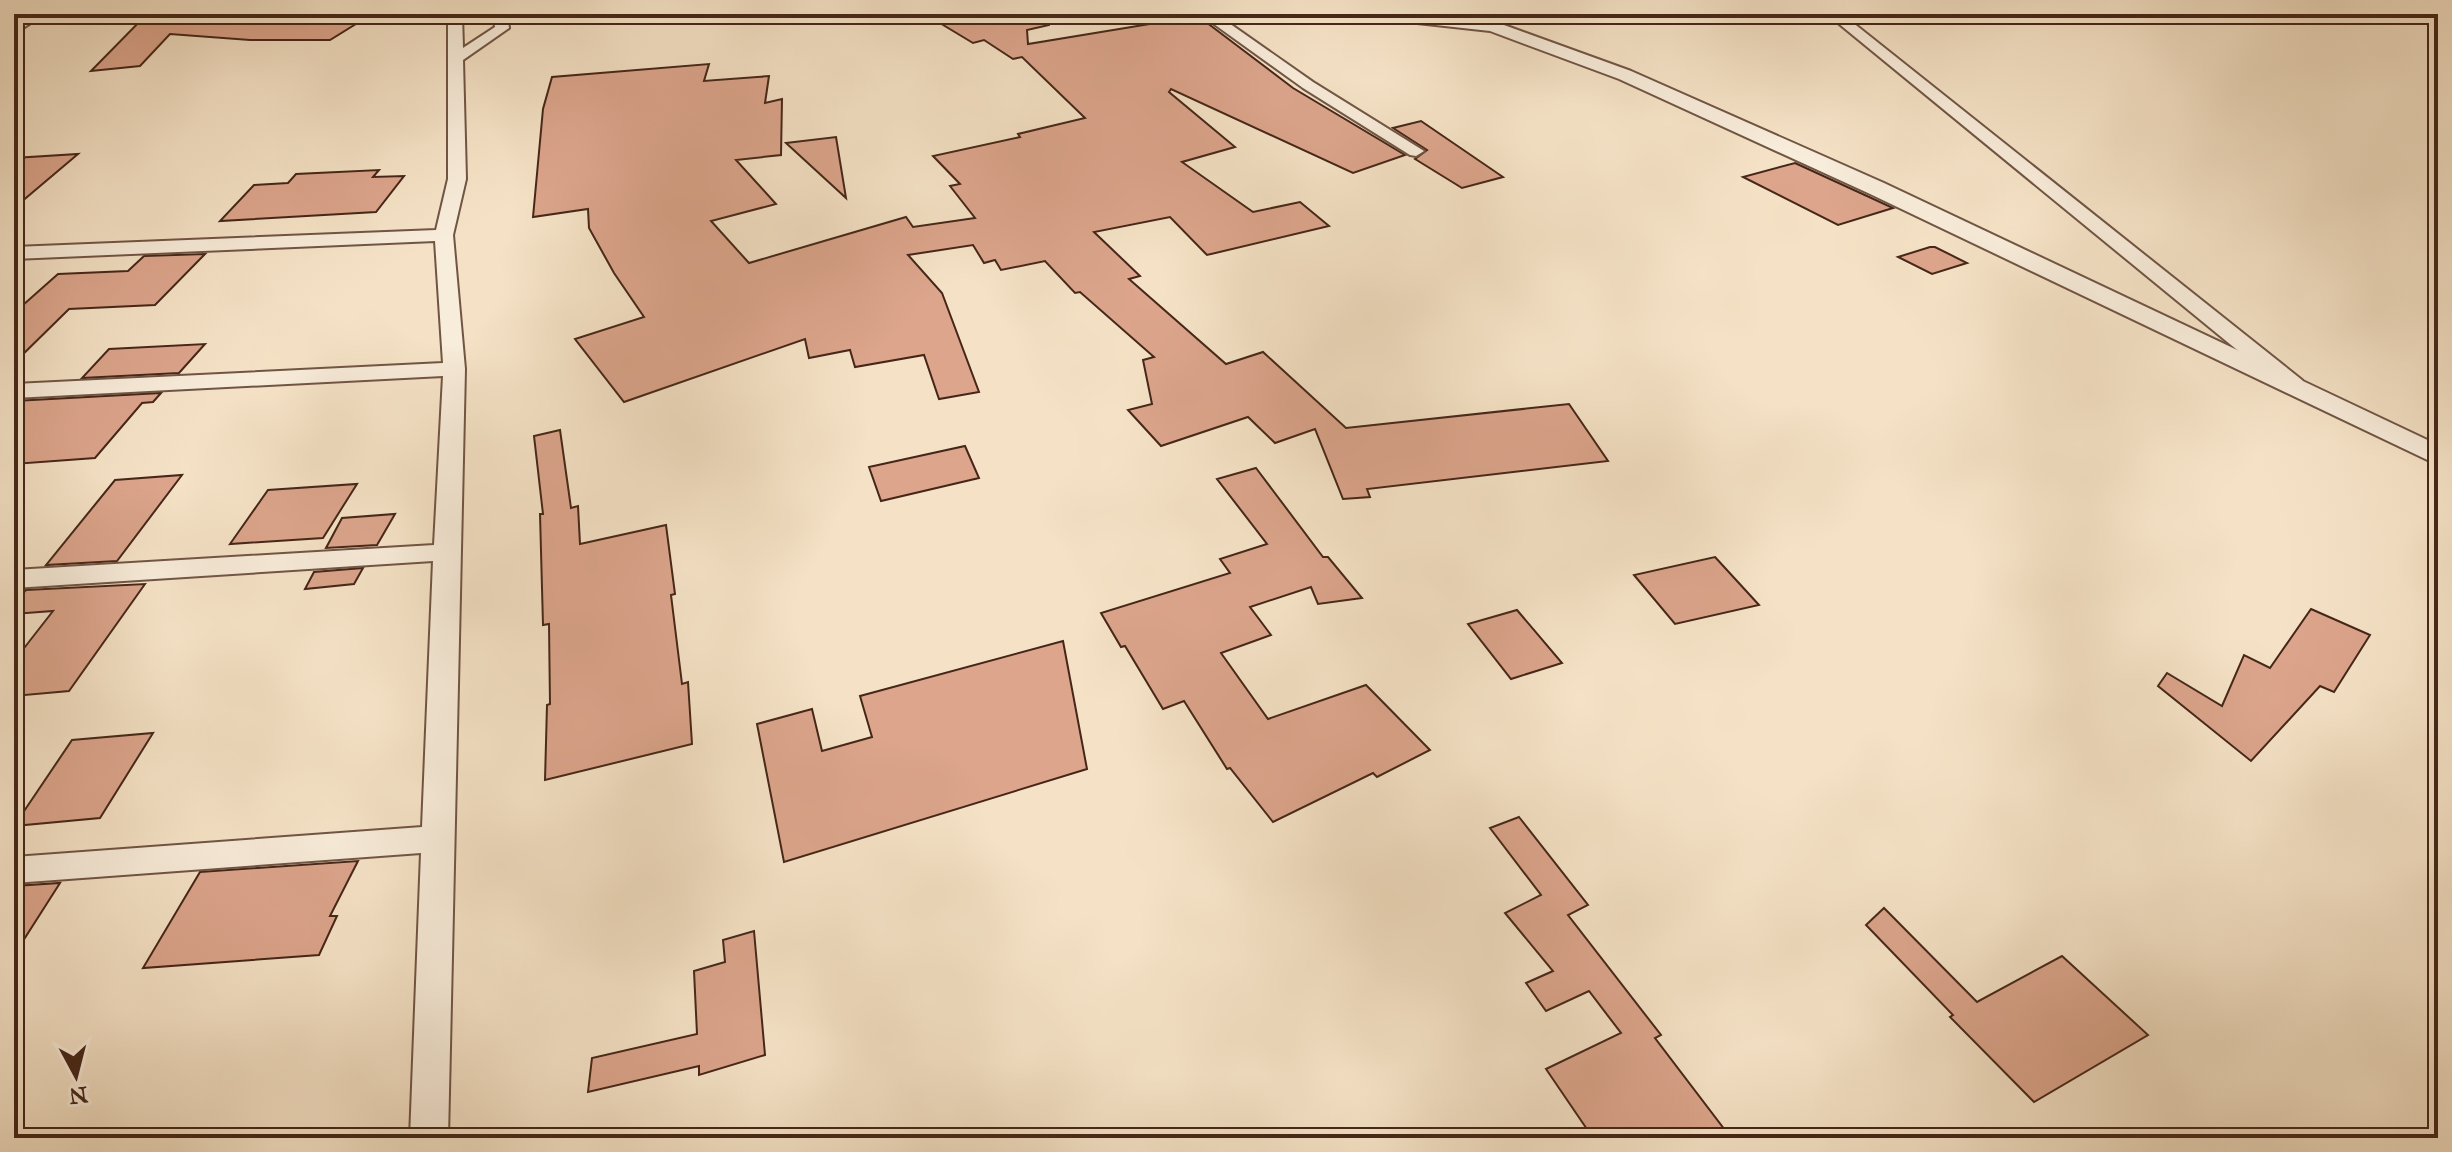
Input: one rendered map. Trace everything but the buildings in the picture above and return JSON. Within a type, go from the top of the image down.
[{"type":"street","points":[[14,30],[37,14]]},
{"type":"street","points":[[429,1138],[454,369],[444,235],[457,179],[458,57],[455,14]]},
{"type":"street","points":[[458,57],[502,28],[500,14]]},
{"type":"street","points":[[1207,14],[1308,85],[1416,151]]},
{"type":"street","points":[[1311,14],[1408,17],[1493,26],[1625,75],[1876,188],[2438,456]]},
{"type":"street","points":[[1834,14],[2294,385]]},
{"type":"street","points":[[14,253],[444,235]]},
{"type":"street","points":[[14,391],[454,369]]},
{"type":"street","points":[[14,579],[446,552]]},
{"type":"street","points":[[14,870],[438,839]]}]
